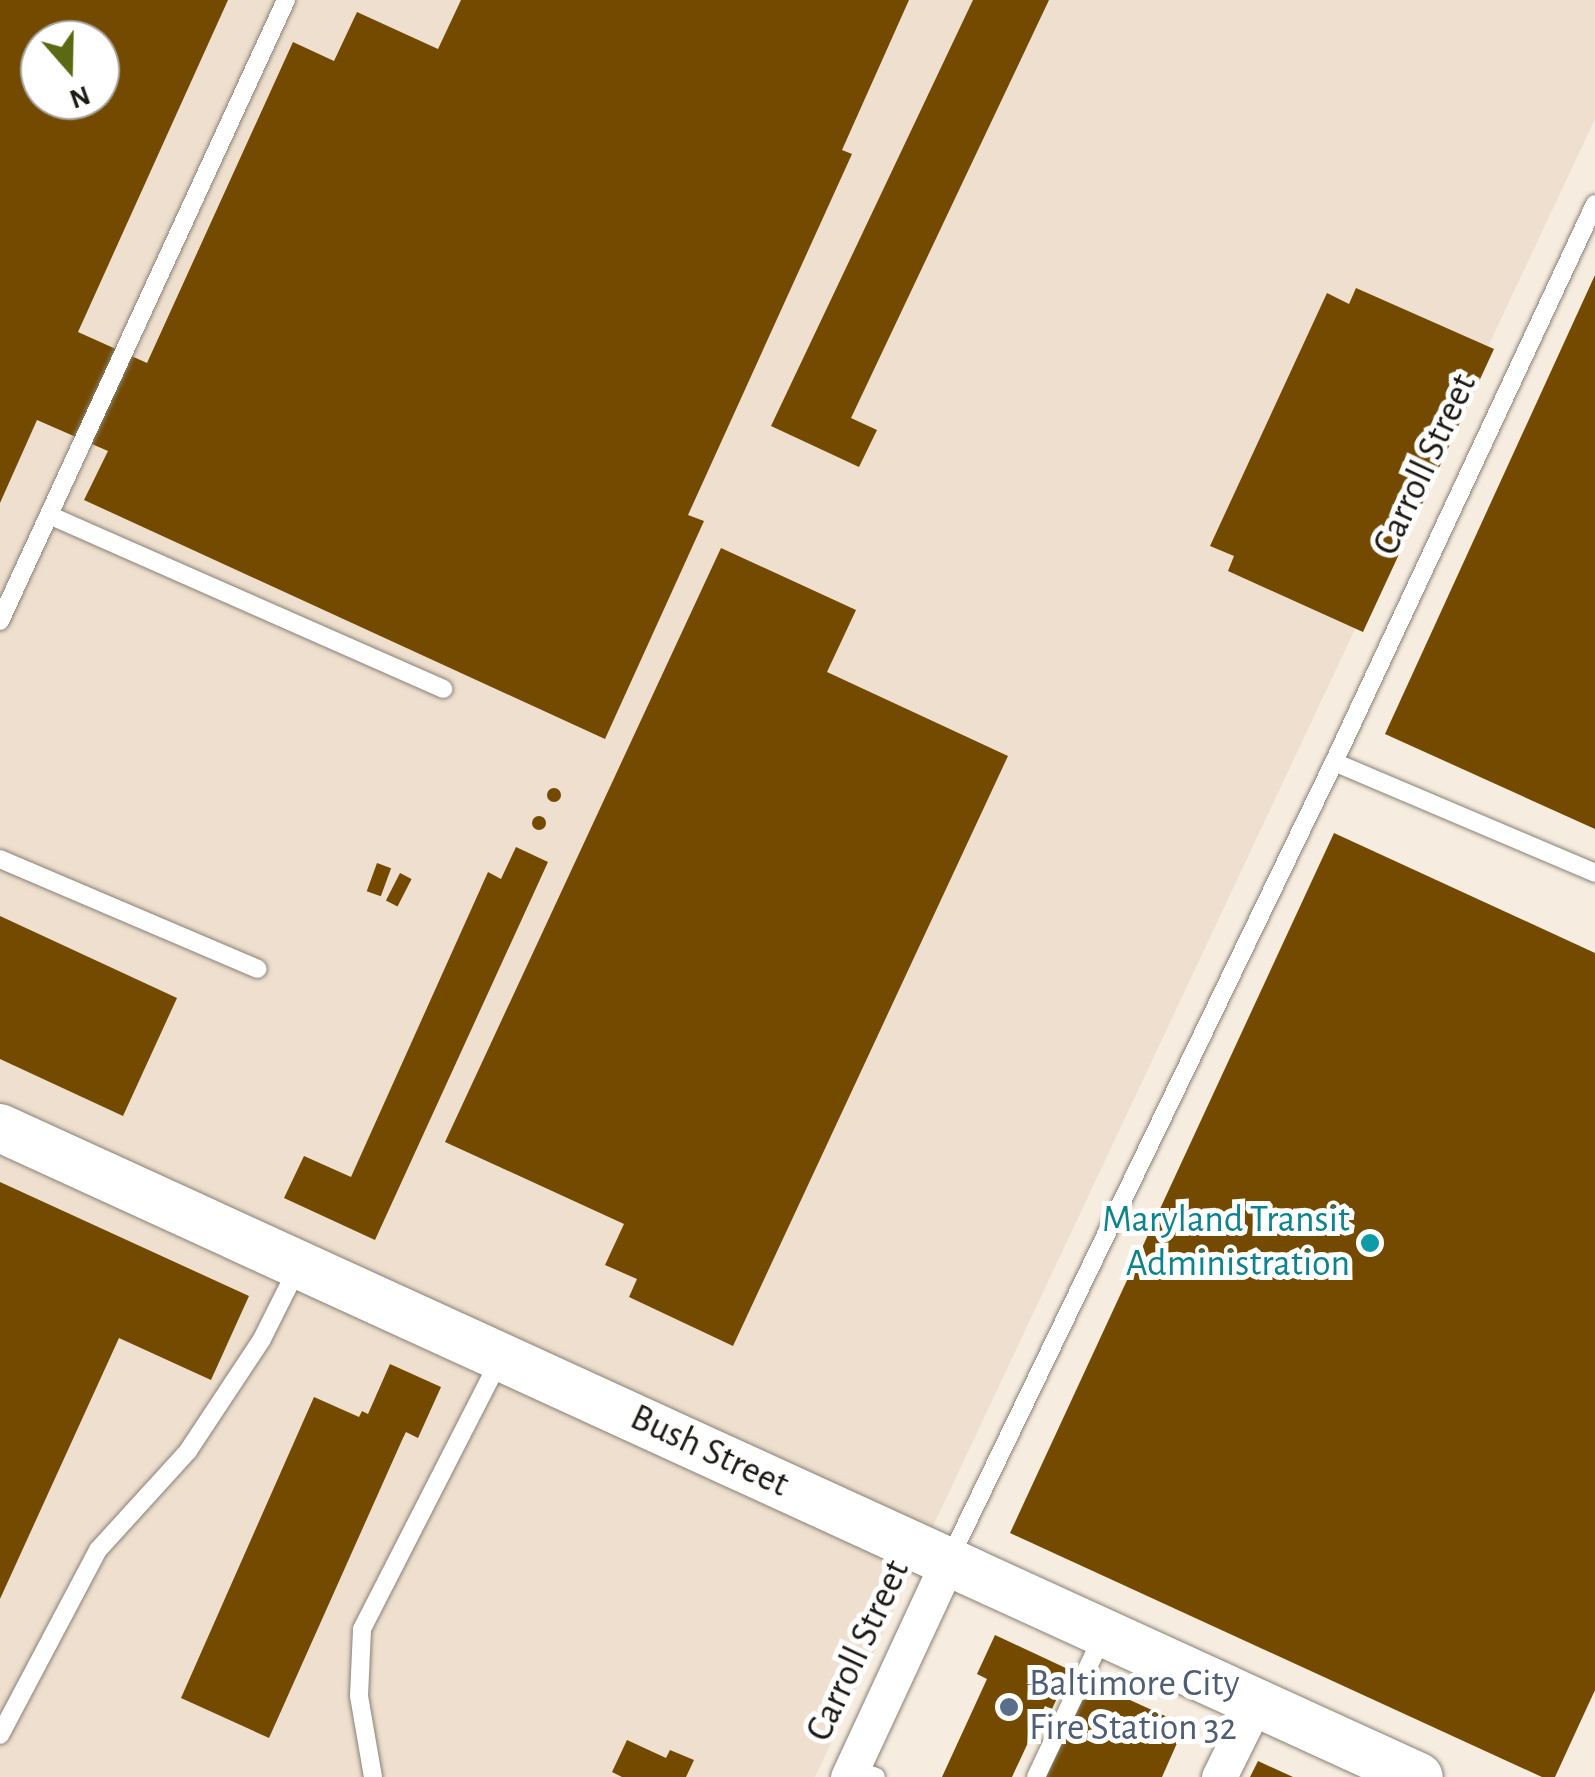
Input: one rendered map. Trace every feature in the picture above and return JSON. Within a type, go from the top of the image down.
[{"type":"street","name":"Bush Street","points":[[0,1128],[1418,1777]]},
{"type":"street","name":"Carroll Street","points":[[859,1774],[948,1562]]},
{"type":"street","points":[[1220,1777],[1256,1702]]},
{"type":"lane","points":[[0,622],[286,0]]},
{"type":"lane","name":"Carroll Street","points":[[948,1562],[1334,762],[1595,204]]},
{"type":"lane","points":[[49,515],[443,689]]},
{"type":"lane","points":[[1334,762],[1595,873]]},
{"type":"lane","points":[[0,858],[258,970]]},
{"type":"lane","points":[[0,1735],[98,1550],[188,1451],[262,1339],[299,1264]]},
{"type":"lane","points":[[373,1777],[359,1696],[362,1629],[501,1357]]},
{"type":"lane","points":[[1036,1777],[1104,1633]]},
{"type":"shaded area","points":[[0,0],[1595,0],[1595,119],[815,1777],[0,1777]]},
{"type":"building","points":[[0,0],[228,0],[78,332],[147,363],[293,42],[334,61],[357,12],[438,49],[461,0],[909,0],[842,150],[852,154],[688,515],[704,521],[605,739],[84,500],[108,451],[37,420],[0,503]]},
{"type":"building","points":[[973,0],[1049,0],[851,418],[877,430],[859,467],[771,426]]},
{"type":"building","points":[[1595,275],[1595,829],[1385,734]]},
{"type":"building","points":[[1356,288],[1494,349],[1363,632],[1228,571],[1234,556],[1210,546],[1327,293],[1349,304]]},
{"type":"building","points":[[721,548],[856,610],[827,672],[1008,756],[733,1346],[629,1297],[637,1279],[605,1265],[624,1224],[445,1142]]},
{"type":"building","points":[[554,788],[561,795],[554,802],[547,795]]},
{"type":"building","points":[[539,816],[546,823],[539,830],[532,823]]},
{"type":"building","name":"Maryland Transit Administration","points":[[1334,833],[1595,953],[1595,1690],[1555,1777],[1542,1777],[1010,1533]]},
{"type":"building","points":[[516,847],[548,862],[375,1240],[284,1198],[304,1156],[351,1177],[488,872],[501,879]]},
{"type":"building","points":[[377,863],[391,868],[381,896],[367,891]]},
{"type":"building","points":[[400,873],[412,879],[398,907],[386,901]]},
{"type":"building","points":[[0,916],[177,998],[123,1116],[0,1059]]},
{"type":"building","points":[[0,1182],[249,1296],[211,1380],[119,1338],[0,1599]]},
{"type":"building","points":[[390,1364],[441,1387],[418,1438],[406,1432],[403,1438],[269,1738],[181,1698],[314,1397],[359,1417],[362,1411],[368,1414]]},
{"type":"building","name":"Baltimore City Fire Station 32","points":[[995,1635],[1070,1670],[1052,1709],[1045,1706],[1012,1777],[942,1777],[987,1679],[977,1674]]},
{"type":"building","points":[[1088,1681],[1185,1725],[1162,1777],[1044,1777]]},
{"type":"building","points":[[627,1740],[666,1758],[670,1750],[694,1760],[686,1777],[622,1777],[612,1772]]},
{"type":"building","points":[[1258,1761],[1293,1777],[1250,1777]]},
{"type":"place","name":"Maryland Transit Administration","points":[[1370,1243]]},
{"type":"place","name":"Baltimore City Fire Station 32","points":[[1009,1707]]}]
